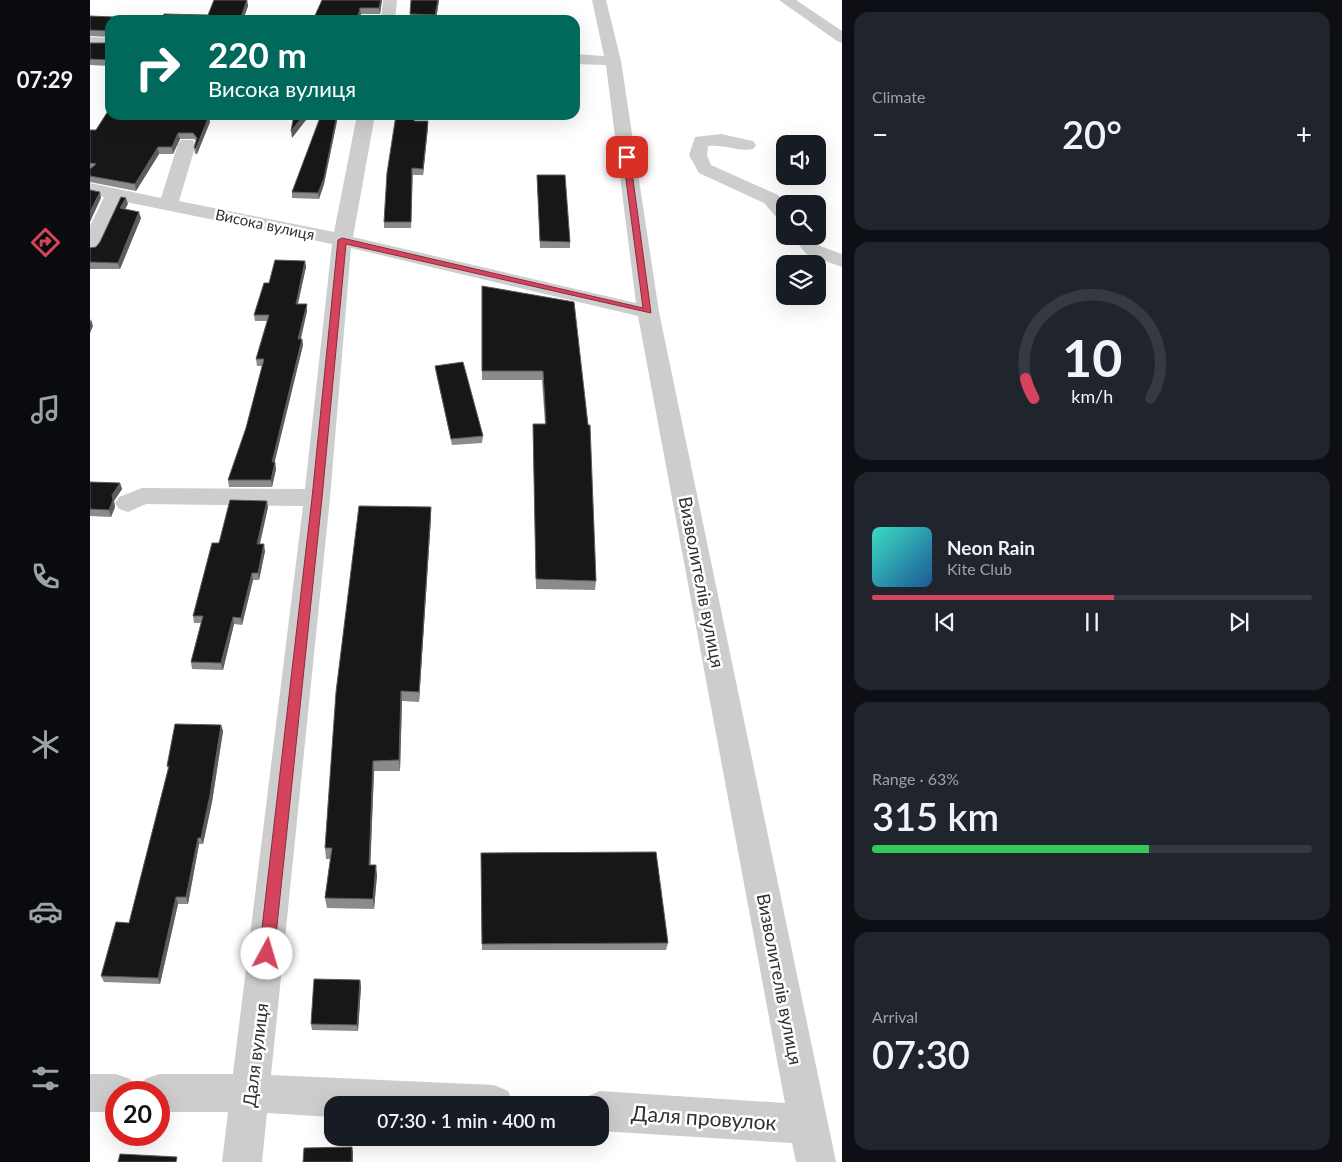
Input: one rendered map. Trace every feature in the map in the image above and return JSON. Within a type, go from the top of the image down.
[{"type":"street","points":[[388,15],[390,0]]},
{"type":"street","name":"Визволителів вулиця","points":[[599,0],[613,61],[648,312],[816,1162]]},
{"type":"street","points":[[786,0],[842,38]]},
{"type":"street","points":[[90,42],[105,43]]},
{"type":"street","points":[[580,59],[613,61]]},
{"type":"street","name":"Даля вулиця","points":[[242,1162],[317,498],[342,240],[365,120]]},
{"type":"street","points":[[747,145],[721,139],[701,141],[697,151],[699,160],[705,169],[768,190],[776,202]]},
{"type":"street","points":[[169,204],[187,144]]},
{"type":"street","name":"Висока вулиця","points":[[90,190],[169,204],[342,240],[648,312]]},
{"type":"street","points":[[90,248],[115,194]]},
{"type":"street","points":[[809,245],[813,250],[842,261]]},
{"type":"street","points":[[128,503],[142,496],[317,498]]},
{"type":"street","points":[[90,1093],[105,1093]]},
{"type":"street","points":[[170,1093],[251,1093],[324,1097]]},
{"type":"street","name":"Даля провулок","points":[[609,1112],[809,1124]]},
{"type":"building","points":[[214,0],[247,0],[242,15],[208,15]]},
{"type":"building","points":[[322,0],[381,0],[379,8],[360,8],[358,15],[315,15]]},
{"type":"building","points":[[411,0],[438,0],[435,15],[410,14]]},
{"type":"building","points":[[164,14],[208,15],[164,15]]},
{"type":"building","points":[[90,16],[105,17],[105,31],[90,30]]},
{"type":"building","points":[[90,43],[105,43],[105,60],[90,59]]},
{"type":"building","points":[[105,116],[105,120],[207,120],[196,148],[194,148],[197,138],[193,133],[178,133],[172,147],[158,147],[135,184],[90,176],[90,169],[96,164],[90,163],[90,130],[96,130]]},
{"type":"building","points":[[293,120],[300,120],[291,131]]},
{"type":"building","points":[[319,120],[336,120],[324,178],[318,193],[292,192]]},
{"type":"building","points":[[395,120],[428,121],[423,169],[412,168],[411,222],[384,222],[387,173]]},
{"type":"building","points":[[537,175],[565,175],[570,242],[540,241]]},
{"type":"building","points":[[90,190],[100,192],[90,212]]},
{"type":"building","points":[[121,197],[126,198],[120,208],[139,212],[118,263],[90,262],[90,248],[96,247],[100,242]]},
{"type":"building","points":[[275,260],[305,261],[296,304],[307,304],[298,339],[302,339],[272,462],[275,462],[271,480],[228,480],[246,428],[264,359],[256,359],[269,315],[254,315],[264,283],[269,283]]},
{"type":"building","points":[[482,286],[574,302],[588,425],[590,425],[596,581],[536,579],[533,424],[546,424],[543,371],[482,371]]},
{"type":"building","points":[[463,362],[483,436],[451,439],[435,366]]},
{"type":"building","points":[[90,482],[120,483],[112,495],[113,500],[109,510],[90,509]]},
{"type":"building","points":[[230,500],[267,501],[257,544],[264,544],[258,573],[252,573],[241,618],[233,617],[221,663],[191,662],[203,616],[193,616],[212,543],[219,543]]},
{"type":"building","points":[[359,506],[431,507],[419,692],[401,691],[399,760],[373,761],[369,865],[376,865],[373,899],[325,898],[332,848],[325,848],[336,692]]},
{"type":"building","points":[[175,724],[221,725],[210,795],[201,838],[198,838],[186,897],[176,897],[158,978],[101,976],[116,922],[129,923],[169,766],[167,766]]},
{"type":"building","points":[[656,852],[668,943],[482,944],[481,853]]},
{"type":"building","points":[[314,979],[360,980],[357,1025],[311,1024]]},
{"type":"building","points":[[352,1147],[352,1162],[303,1162],[304,1148]]},
{"type":"building","points":[[120,1154],[177,1157],[176,1162],[118,1162]]},
{"type":"route","points":[[267,954],[317,498],[342,240],[648,312],[627,157]]}]
